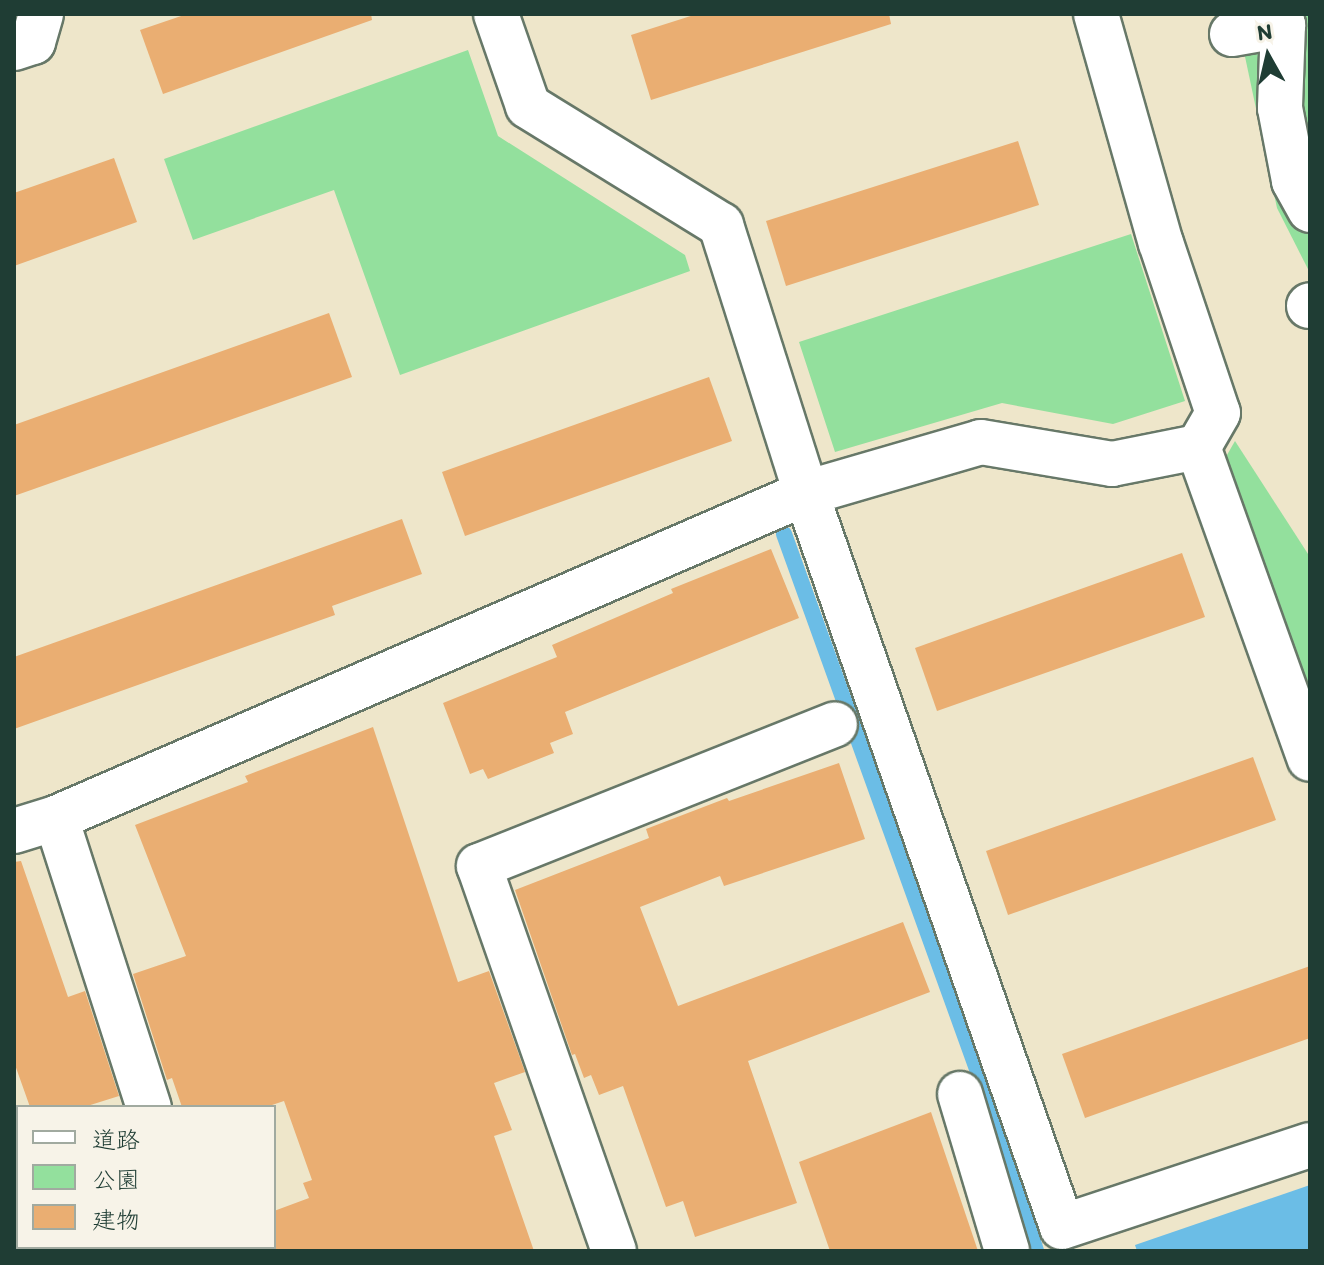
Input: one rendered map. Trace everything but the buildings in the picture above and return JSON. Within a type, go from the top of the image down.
[{"type":"street","points":[[14,48],[33,42],[41,14]]},
{"type":"street","points":[[14,831],[56,818],[806,493],[981,442],[1112,464],[1198,447],[1218,413],[1161,243],[1096,14]]},
{"type":"street","points":[[504,16],[528,106],[721,225],[806,493],[1062,1227],[1310,1145]]},
{"type":"street","points":[[1232,34],[1282,19],[1280,108],[1294,181],[1310,210]]},
{"type":"street","points":[[1198,447],[1310,759]]},
{"type":"street","points":[[614,1251],[479,866],[835,724]]},
{"type":"street","points":[[56,818],[148,1105]]},
{"type":"street","points":[[960,1094],[1007,1251]]},
{"type":"green space","points":[[1236,14],[1310,14],[1310,273],[1277,208]]},
{"type":"green space","points":[[468,50],[498,136],[685,255],[690,271],[400,375],[334,190],[193,240],[164,159]]},
{"type":"green space","points":[[1131,234],[1185,401],[1113,424],[1002,403],[835,452],[799,342]]},
{"type":"green space","points":[[1235,441],[1310,557],[1310,720],[1219,469]]},
{"type":"water","points":[[1310,1185],[1310,1251],[1137,1251],[1135,1245]]},
{"type":"waterway","points":[[784,534],[987,1097],[1036,1251]]}]
